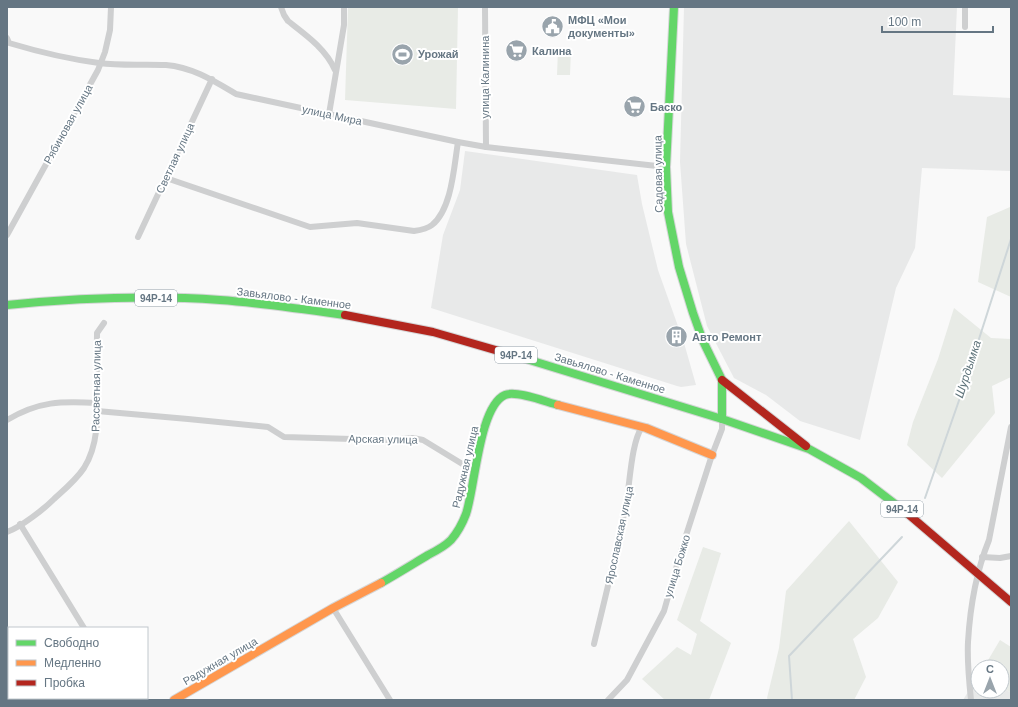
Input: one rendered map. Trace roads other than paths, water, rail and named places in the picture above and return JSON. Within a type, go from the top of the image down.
[{"type":"street","name":"Рябиновая улица","points":[[7,235],[98,70],[105,52],[110,30],[111,7]]},
{"type":"street","points":[[281,7],[288,21],[321,48],[331,60],[336,70]]},
{"type":"street","points":[[329,114],[344,25],[344,7]]},
{"type":"street","name":"улица Калинина","points":[[485,7],[486,147]]},
{"type":"street","name":"Садовая улица","points":[[674,7],[666,167],[668,212],[672,237],[693,313],[703,341],[722,380]]},
{"type":"street","points":[[965,7],[965,27]]},
{"type":"street","name":"улица Мира","points":[[8,41],[45,54],[100,63],[168,65],[191,70],[212,79],[236,94],[458,142],[486,147],[666,167]]},
{"type":"street","name":"Светлая улица","points":[[138,237],[212,79]]},
{"type":"street","points":[[166,178],[310,227],[357,223],[414,231],[423,230],[431,226],[442,214],[451,182],[458,142]]},
{"type":"street","name":"Завьялово - Каменное","points":[[7,305],[103,298],[220,300],[305,309],[433,332],[502,351],[810,449],[861,478],[904,510],[1011,602]]},
{"type":"street","name":"Рассветная улица","points":[[7,532],[47,505],[76,478],[90,455],[94,443],[97,411],[97,333],[104,323]]},
{"type":"street","points":[[722,380],[722,420]]},
{"type":"street","points":[[722,380],[810,449]]},
{"type":"street","name":"Радужная улица","points":[[174,700],[333,608],[390,578],[450,541],[466,514],[475,468],[491,410],[496,401],[505,395],[514,394],[528,397],[642,427],[712,455]]},
{"type":"street","points":[[7,420],[32,408],[52,403],[97,403]]},
{"type":"street","name":"Арская улица","points":[[97,411],[268,427],[284,437],[386,440],[414,438],[423,440],[464,465],[475,468]]},
{"type":"street","name":"улица Божко","points":[[608,700],[628,680],[664,610],[681,551],[722,429],[722,420]]},
{"type":"street","name":"Ярославская улица","points":[[594,644],[614,562],[626,504],[635,447],[642,427]]},
{"type":"street","points":[[971,700],[968,642],[972,599],[982,557],[989,540],[1011,427]]},
{"type":"street","points":[[20,524],[83,627]]},
{"type":"street","points":[[982,557],[1000,558],[1011,556]]},
{"type":"street","points":[[333,608],[390,700]]},
{"type":"waterway","name":"Шурдымка","points":[[925,498],[963,389],[1011,239]]},
{"type":"waterway","name":"Шурдымка","points":[[792,700],[789,656],[902,537]]},
{"type":"place","name":"МФЦ «Мои документы»","points":[[553,26]]},
{"type":"place","name":"Калина","points":[[516,51]]},
{"type":"place","name":"Урожай","points":[[402,54]]},
{"type":"place","name":"Баско","points":[[634,107]]},
{"type":"place","name":"Авто Ремонт","points":[[677,337]]}]
